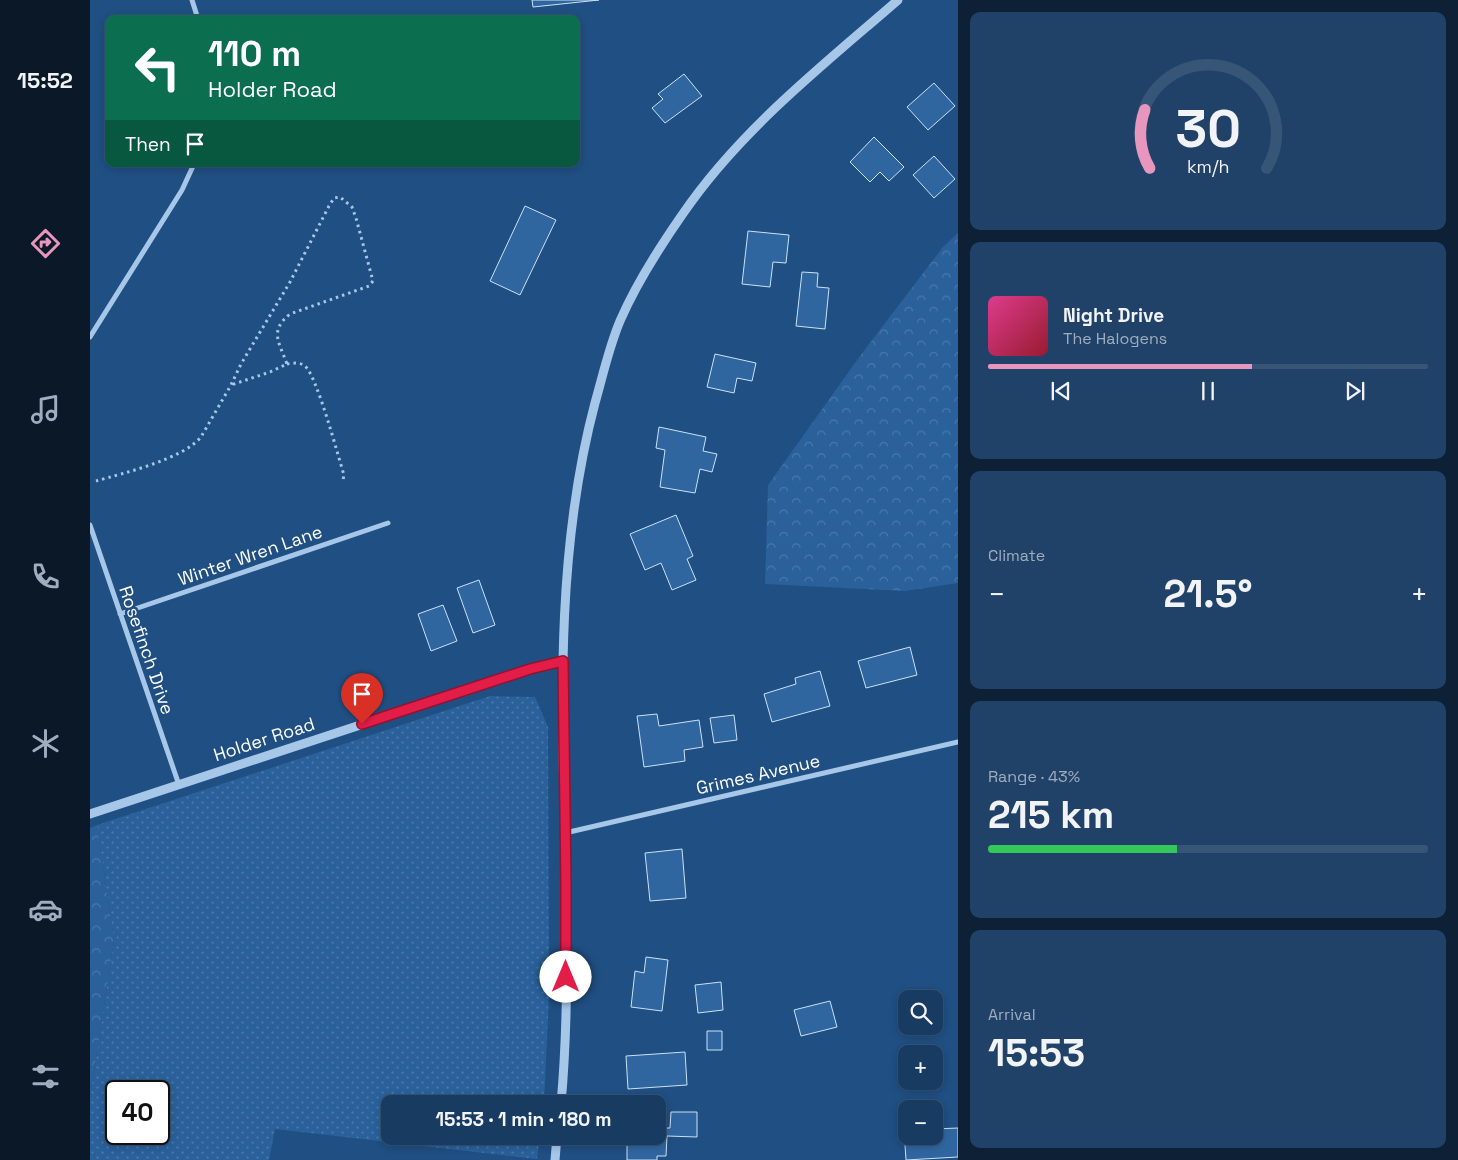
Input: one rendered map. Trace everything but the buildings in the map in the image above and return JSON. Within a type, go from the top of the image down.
[{"type":"street","points":[[192,0],[197,15]]},
{"type":"street","points":[[562,1095],[566,1013],[563,661],[568,552],[580,466],[610,348],[638,283],[682,214],[730,154],[764,119],[898,0]]},
{"type":"street","points":[[90,337],[182,190],[193,167]]},
{"type":"street","name":"Winter Wren Lane","points":[[120,614],[388,523]]},
{"type":"street","name":"Rosefinch Drive","points":[[90,525],[179,784]]},
{"type":"street","name":"Holder Road","points":[[90,814],[521,672],[563,661]]},
{"type":"street","name":"Grimes Avenue","points":[[565,832],[958,742]]},
{"type":"street","points":[[555,1160],[557,1145]]},
{"type":"path","points":[[96,481],[158,461],[195,444],[290,282],[329,206],[334,198],[340,197],[352,207],[373,281],[369,286],[290,314],[283,320],[276,331],[287,364]]},
{"type":"path","points":[[231,384],[270,372],[287,364],[298,363],[305,366],[310,372],[322,401],[344,475],[343,480]]},
{"type":"green space","points":[[958,233],[958,583],[905,591],[765,584],[768,485],[860,356],[943,247]]},
{"type":"green space","points":[[490,696],[535,697],[548,727],[549,994],[544,1095],[381,1095],[381,1141],[275,1129],[269,1160],[90,1160],[90,1097],[114,941],[97,825]]},
{"type":"green space","points":[[97,825],[114,941],[90,1097],[90,828]]},
{"type":"green space","points":[[415,1145],[539,1145],[537,1159]]},
{"type":"route","points":[[362,724],[530,669],[563,661],[566,977]]}]
